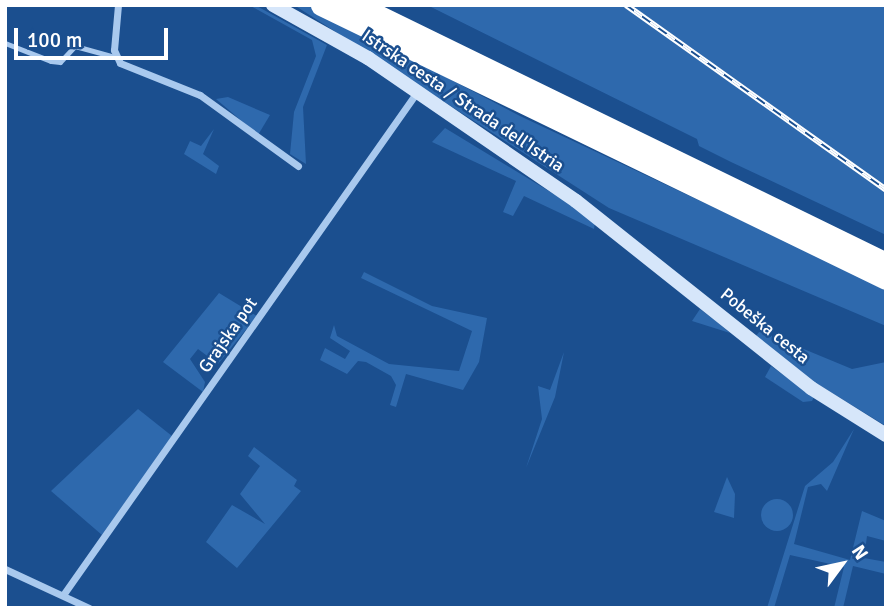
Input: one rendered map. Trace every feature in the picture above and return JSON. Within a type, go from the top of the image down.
[{"type":"highway","points":[[321,5],[886,279]]},
{"type":"highway","points":[[357,5],[886,262]]},
{"type":"street","points":[[118,5],[115,57],[217,105],[298,166]]},
{"type":"street","name":"Istrska cesta / Strada dell'Istria","points":[[273,5],[418,91],[626,239]]},
{"type":"street","name":"Grajska pot","points":[[63,595],[418,91]]},
{"type":"street","name":"Pobeška cesta","points":[[626,239],[762,351],[886,435]]},
{"type":"street","points":[[5,569],[89,608]]},
{"type":"lane","points":[[5,43],[51,61],[60,62],[75,46],[115,57]]},
{"type":"shaded area","points":[[249,5],[255,5],[327,45],[303,107],[306,164],[290,154],[294,112],[316,56],[312,40]]},
{"type":"shaded area","points":[[294,5],[309,5],[520,116],[886,291],[886,326],[609,208]]},
{"type":"shaded area","points":[[427,5],[886,5],[886,235],[699,146],[697,139]]},
{"type":"shaded area","points":[[228,97],[270,115],[258,135],[216,99]]},
{"type":"shaded area","points":[[445,128],[580,210],[595,222],[594,229],[524,196],[513,216],[503,212],[516,181],[432,142]]},
{"type":"shaded area","points":[[214,129],[203,154],[219,166],[216,174],[184,154],[190,141],[201,146]]},
{"type":"shaded area","points":[[364,272],[432,306],[487,318],[479,362],[463,390],[406,374],[396,407],[390,405],[396,385],[391,376],[366,362],[358,361],[347,374],[320,360],[325,348],[345,359],[350,351],[330,338],[334,325],[337,336],[389,364],[459,371],[472,331],[361,278]]},
{"type":"shaded area","points":[[219,293],[257,316],[218,364],[198,349],[190,359],[205,382],[203,392],[163,362]]},
{"type":"shaded area","points":[[700,309],[717,322],[730,333],[692,321]]},
{"type":"shaded area","points":[[760,331],[852,369],[886,362],[886,426],[816,383],[755,337]]},
{"type":"shaded area","points":[[564,352],[555,397],[526,468],[542,419],[538,386],[550,390]]},
{"type":"shaded area","points":[[771,366],[814,397],[812,401],[803,402],[765,377]]},
{"type":"shaded area","points":[[138,409],[172,436],[102,535],[51,491]]},
{"type":"shaded area","points":[[854,429],[827,491],[821,484],[808,487],[794,544],[850,560],[862,511],[886,521],[886,541],[867,536],[864,558],[886,562],[886,574],[853,566],[843,608],[834,608],[844,567],[790,555],[774,608],[767,608],[805,486],[833,462]]},
{"type":"shaded area","points":[[254,447],[297,480],[294,486],[301,491],[237,568],[206,542],[232,505],[265,524],[240,494],[260,466],[248,456]]},
{"type":"shaded area","points":[[727,477],[735,494],[734,518],[714,512]]},
{"type":"shaded area","points":[[777,499],[788,504],[793,515],[788,526],[777,531],[766,526],[761,515],[766,504]]},
{"type":"railway","points":[[626,5],[886,190]]}]
